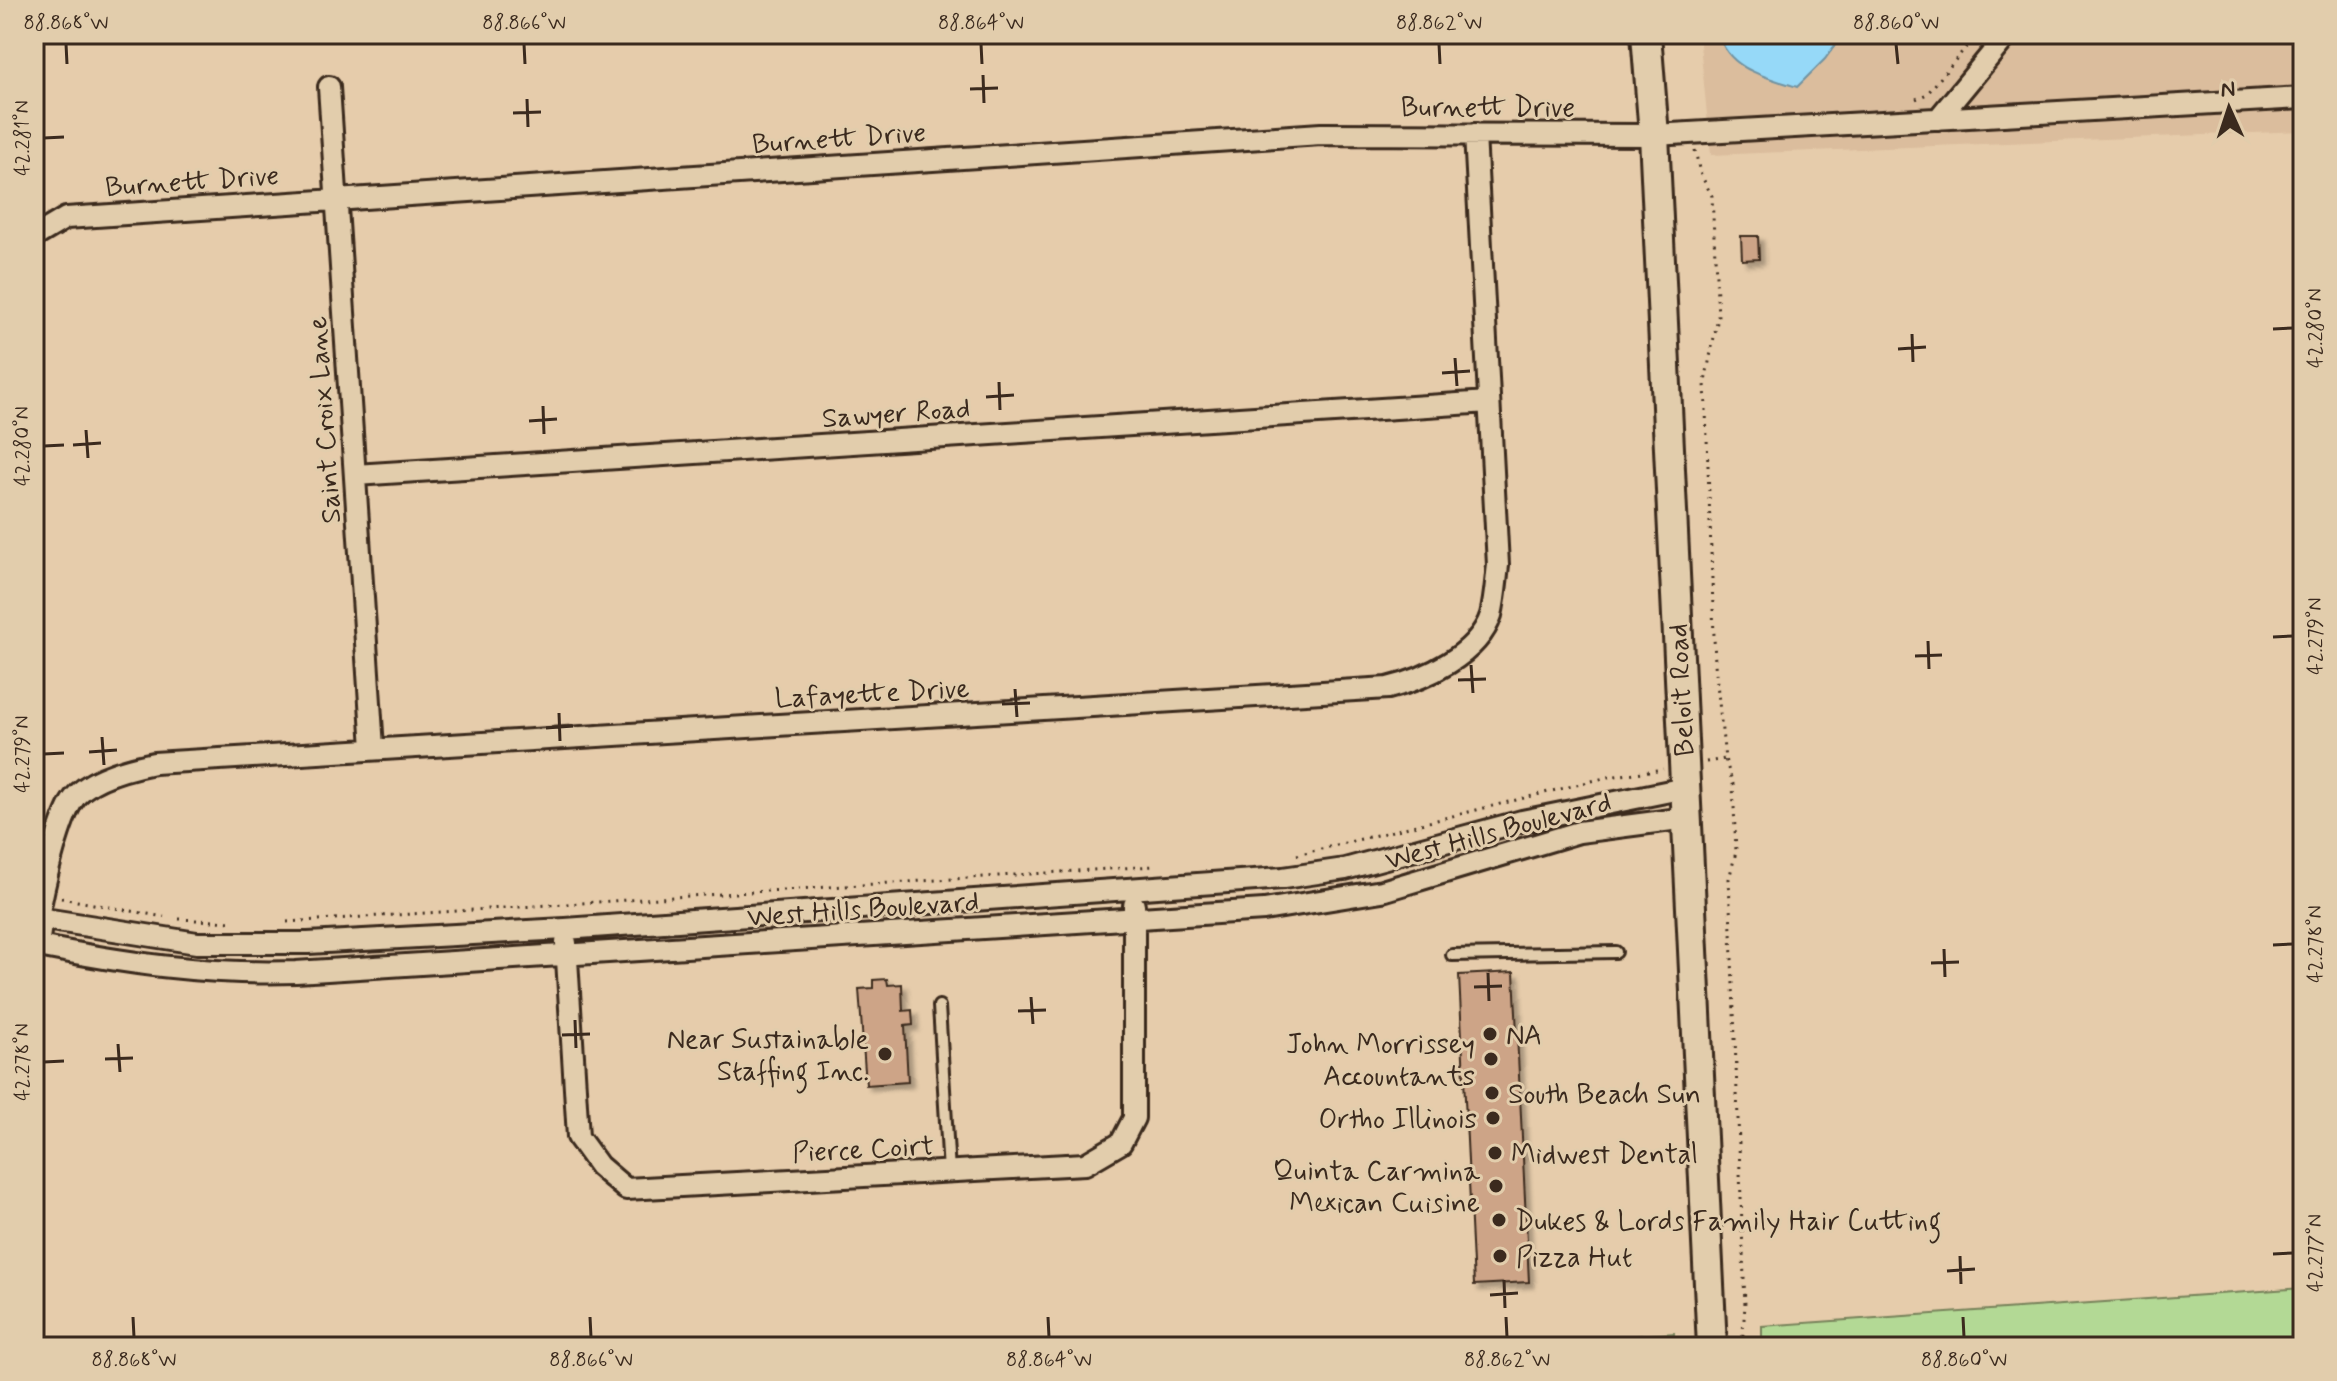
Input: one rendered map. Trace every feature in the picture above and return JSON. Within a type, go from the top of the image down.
[{"type":"main road","name":"Beloit Road","points":[[1646,34],[1654,135],[1712,1347]]},
{"type":"street","points":[[1938,119],[2008,34]]},
{"type":"street","name":"Saint Croix Lane","points":[[329,87],[373,748]]},
{"type":"street","name":"Burnett Drive","points":[[34,237],[66,218],[336,197],[1321,134],[1654,135],[2303,98]]},
{"type":"street","name":"Lafayette Drive","points":[[37,926],[72,800],[113,772],[154,763],[1105,707],[1388,688],[1414,682],[1464,650],[1478,637],[1490,616],[1498,565],[1475,134]]},
{"type":"street","name":"Sawyer Road","points":[[355,475],[1489,402]]},
{"type":"street","name":"West Hills Boulevard","points":[[37,926],[237,945],[565,929],[1283,878],[1345,869],[1684,777]]},
{"type":"street","name":"West Hills Boulevard","points":[[37,926],[137,965],[227,973],[567,955],[1134,918],[1322,903],[1407,884],[1526,845],[1579,832],[1687,818]]},
{"type":"street","name":"Pierce Coirt","points":[[565,929],[578,1137],[599,1166],[626,1189],[1085,1164],[1121,1143],[1134,1118],[1135,889]]},
{"type":"lane","points":[[1452,955],[1616,952]]},
{"type":"lane","points":[[939,1006],[949,1172]]},
{"type":"path","points":[[1912,101],[1927,94],[1977,34]]},
{"type":"path","points":[[1691,133],[1700,173],[1712,196],[1718,317],[1705,382],[1715,664],[1725,759],[1733,784],[1736,852],[1729,879],[1745,1305],[1742,1347]]},
{"type":"path","points":[[1288,857],[1608,777],[1684,777],[1725,759]]},
{"type":"path","points":[[281,923],[1165,866]]},
{"type":"path","points":[[37,926],[180,919],[237,922]]},
{"type":"shaded area","points":[[1699,34],[2303,34],[2303,131],[1711,155]]},
{"type":"green space","points":[[2303,1288],[2303,1347],[1762,1347],[1762,1326]]},
{"type":"green space","points":[[1674,1333],[1674,1347],[1494,1347]]},
{"type":"water","points":[[1719,34],[1843,34],[1825,59],[1797,87],[1739,64],[1723,46]]},
{"type":"building","points":[[1741,236],[1758,236],[1759,259],[1742,260]]},
{"type":"building","points":[[1514,972],[1529,1282],[1474,1285],[1459,975]]},
{"type":"building","name":"Near Sustainable Staffing Inc.","points":[[887,979],[888,985],[902,984],[903,1011],[912,1010],[913,1025],[905,1026],[908,1082],[866,1085],[859,989],[873,988],[873,980]]},
{"type":"place","name":"NA","points":[[1490,1034]]},
{"type":"place","name":"Near Sustainable Staffing Inc.","points":[[885,1054]]},
{"type":"place","name":"John Morrissey Accountants","points":[[1491,1059]]},
{"type":"place","name":"South Beach Sun","points":[[1492,1093]]},
{"type":"place","name":"Ortho Illinois","points":[[1493,1118]]},
{"type":"place","name":"Midwest Dental","points":[[1495,1153]]},
{"type":"place","name":"Quinta Carmina Mexican Cuisine","points":[[1496,1186]]},
{"type":"place","name":"Dukes & Lords Family Hair Cutting","points":[[1499,1220]]},
{"type":"place","name":"Pizza Hut","points":[[1500,1256]]}]
